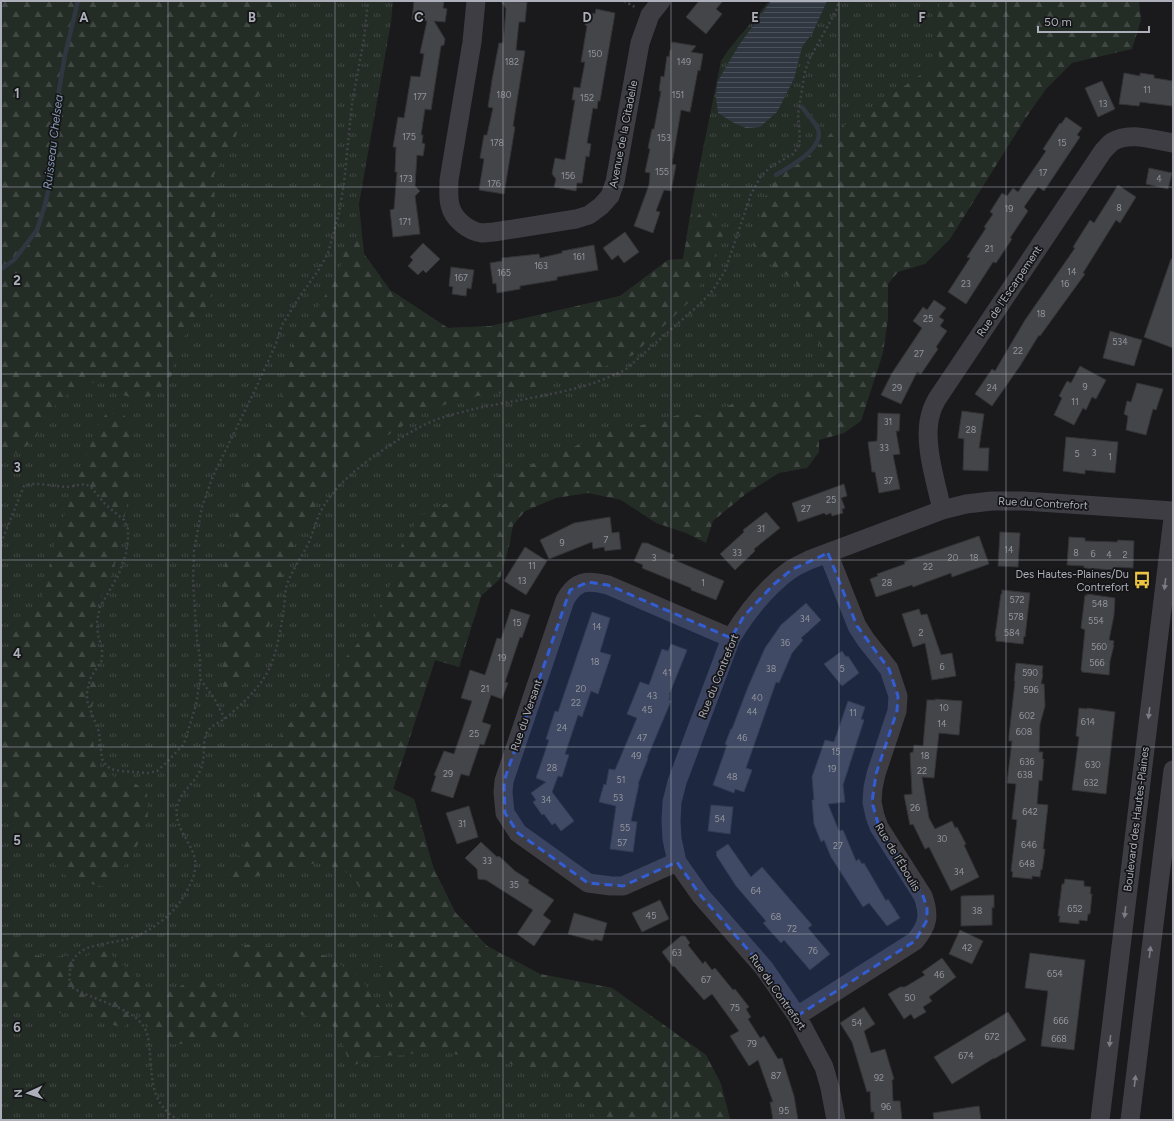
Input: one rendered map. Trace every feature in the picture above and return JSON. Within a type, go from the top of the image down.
[{"type":"street","name":"Avenue de la Citadelle","points":[[476,1],[472,42],[448,194],[450,207],[457,219],[468,228],[481,233],[576,219],[589,214],[601,206],[610,196],[615,182],[640,43],[650,14],[660,1]]},
{"type":"street","name":"Rue de l'Escarpement","points":[[942,510],[928,446],[930,414],[937,399],[1103,151],[1112,142],[1122,137],[1133,136],[1173,143]]},
{"type":"street","name":"Rue du Contrefort","points":[[836,1120],[830,1088],[824,1067],[797,1016],[764,968],[701,896],[677,862],[672,839],[672,802],[677,782],[731,638],[744,616],[753,605],[779,580],[796,567],[809,560],[942,510],[966,504],[992,501],[1024,501],[1173,511]]},
{"type":"street","name":"Boulevard des Hautes-Plaines","points":[[1100,1120],[1173,518]]},
{"type":"street","name":"Rue de l'Éboulis","points":[[797,1016],[915,941],[923,931],[927,920],[927,908],[923,896],[879,828],[872,802],[876,774],[897,711],[898,696],[889,669],[857,626],[828,554]]},
{"type":"street","name":"Rue du Versant","points":[[677,862],[623,886],[588,882],[518,833],[505,813],[503,792],[504,781],[564,600],[570,590],[578,584],[588,582],[608,585],[731,638]]},
{"type":"street","points":[[1130,1120],[1173,770]]},
{"type":"path","points":[[1,543],[24,486],[30,484],[67,487],[85,484],[91,487],[105,504],[124,520],[128,529],[126,553],[119,574],[100,607],[97,628],[102,648],[102,660],[91,677],[87,690],[87,701],[99,732],[102,759],[106,765],[111,769],[120,771],[148,773],[157,771],[184,744],[196,705],[200,679],[200,658],[197,640],[193,582],[194,551],[202,507],[213,476],[255,390],[275,346],[282,325],[320,268],[328,253],[339,213],[344,183],[352,103],[364,39],[368,1]]},
{"type":"path","points":[[178,1120],[169,1115],[162,1107],[154,1091],[148,1039],[144,1026],[125,1011],[79,992],[70,986],[69,975],[73,959],[86,947],[135,937],[153,929],[181,900],[195,870],[195,862],[192,850],[183,835],[179,824],[177,805],[183,793],[199,773],[204,759],[206,735],[213,725],[225,719],[260,684],[270,667],[280,633],[286,588],[292,572],[306,548],[321,511],[328,499],[362,464],[404,436],[436,420],[481,407],[578,388],[611,377],[625,370],[700,304],[713,290],[725,271],[751,194],[761,176],[772,166],[793,154],[798,147],[800,139],[798,114],[805,71],[810,58],[836,11],[839,1]]},
{"type":"path","points":[[200,679],[214,698],[225,719]]},
{"type":"highlighted area","points":[[828,553],[857,626],[889,669],[898,696],[897,711],[876,774],[872,802],[879,827],[923,896],[927,908],[927,920],[915,941],[797,1016],[764,968],[701,896],[677,862],[623,886],[588,883],[518,833],[505,813],[504,781],[570,590],[588,582],[608,585],[731,638],[744,616],[773,585],[791,570]]},
{"type":"green space","points":[[1,1],[281,1],[273,64],[251,110],[214,175],[217,281],[204,311],[176,347],[172,375],[153,396],[133,398],[113,392],[100,380],[73,390],[44,416],[35,440],[1,463]]},
{"type":"green space","points":[[78,1],[393,1],[391,22],[359,204],[364,254],[390,290],[448,328],[491,326],[620,296],[668,260],[683,259],[692,203],[721,61],[729,49],[769,1],[1126,1],[1081,50],[1044,83],[880,281],[844,433],[617,492],[573,492],[525,511],[513,525],[481,596],[459,667],[435,660],[393,789],[414,799],[433,867],[455,912],[487,946],[540,974],[612,988],[706,1055],[721,1084],[730,1120],[1,1120],[1,269]]},
{"type":"green space","points":[[941,1],[1139,1],[1141,20],[1132,49],[1072,63],[1046,89],[1025,119],[950,239],[925,264],[898,272],[888,284],[888,319],[883,353],[861,421],[844,433],[819,440],[819,452],[807,468],[779,473],[747,493],[713,521],[706,543],[686,533],[656,523],[621,500],[588,493],[556,498],[525,511],[513,525],[500,579],[481,596],[459,667],[435,660],[393,789],[414,799],[433,867],[455,912],[487,946],[540,974],[612,988],[706,1055],[721,1084],[730,1120],[597,1120],[586,1104],[564,1083],[537,1068],[471,1058],[434,1049],[405,1055],[372,1056],[351,1067],[337,1028],[285,1008],[253,984],[223,949],[253,944],[324,955],[360,977],[382,1010],[396,1009],[378,968],[400,953],[351,874],[318,863],[288,867],[247,879],[229,877],[250,829],[262,772],[285,729],[369,630],[393,578],[396,561],[403,541],[422,515],[461,496],[491,478],[528,466],[611,430],[642,425],[689,412],[705,417],[740,400],[771,400],[789,407],[811,388],[829,369],[825,351],[805,326],[802,311],[804,292],[790,277],[769,264],[753,245],[763,200],[777,178],[809,156],[832,132],[863,115],[940,61],[937,45],[936,22]]},
{"type":"green space","points":[[702,210],[716,217],[723,235],[708,273],[691,300],[633,355],[591,372],[518,391],[461,398],[420,415],[377,442],[330,480],[304,525],[285,568],[275,610],[242,686],[223,687],[220,588],[229,543],[241,496],[287,384],[292,345],[310,321],[339,272],[347,242],[362,240],[364,254],[390,290],[448,328],[491,326],[620,296],[668,260],[683,259],[688,229]]},
{"type":"green space","points":[[121,413],[134,424],[129,494],[114,569],[91,619],[98,648],[99,683],[89,718],[94,747],[101,769],[122,781],[136,784],[147,793],[148,820],[136,848],[110,888],[69,879],[23,832],[1,787],[1,661],[14,634],[42,597],[53,551],[64,516],[96,428],[106,414]]},
{"type":"green space","points":[[14,946],[27,947],[37,956],[68,956],[81,959],[93,953],[107,950],[116,960],[132,972],[149,990],[171,991],[190,980],[198,978],[206,979],[220,987],[233,1001],[241,1017],[243,1026],[241,1039],[214,1039],[180,1044],[167,1043],[158,1038],[137,1009],[129,1022],[123,1028],[104,1022],[84,1008],[53,1014],[1,1007],[1,952]]},
{"type":"shaded area","points":[[771,1],[827,1],[813,32],[802,47],[794,79],[777,112],[760,127],[746,128],[734,123],[718,113],[716,98],[717,83],[739,45]]},
{"type":"building","points":[[414,1],[444,1],[443,8],[447,9],[445,22],[434,21],[445,39],[444,45],[441,46],[431,110],[425,109],[421,135],[423,135],[422,143],[425,144],[423,156],[417,155],[415,186],[420,191],[415,196],[420,234],[393,237],[390,210],[394,209],[397,172],[395,172],[396,147],[393,147],[398,117],[404,118],[411,76],[420,77],[424,54],[420,53],[427,21],[412,19]]},
{"type":"building","points":[[501,1],[527,2],[525,22],[519,22],[516,50],[525,51],[504,194],[479,190],[484,159],[480,158],[484,135],[487,135],[493,108],[488,107],[492,80],[499,43],[503,43],[506,9]]},
{"type":"building","points":[[699,1],[723,1],[716,9],[722,14],[706,34],[686,17]]},
{"type":"building","points":[[596,9],[615,13],[600,101],[598,101],[597,109],[593,108],[587,143],[591,144],[589,157],[586,156],[582,183],[577,183],[576,191],[554,187],[556,179],[552,174],[555,158],[565,160],[575,100],[572,100],[574,87],[580,88],[585,62],[581,62],[587,26],[585,25],[588,12],[595,14]]},
{"type":"building","points":[[672,42],[696,46],[691,52],[703,54],[700,71],[698,70],[690,112],[681,110],[672,164],[676,165],[671,191],[664,190],[656,211],[660,212],[653,233],[634,226],[649,185],[650,173],[645,172],[650,149],[648,148],[652,129],[654,129],[660,97],[661,91],[659,91],[661,76],[664,77],[667,56],[669,57]]},
{"type":"building","points":[[1124,73],[1140,76],[1140,73],[1154,75],[1154,78],[1173,81],[1172,106],[1140,102],[1139,106],[1119,104]]},
{"type":"building","points":[[1102,81],[1115,109],[1098,117],[1085,88]]},
{"type":"building","points":[[1066,117],[1082,128],[1077,135],[1080,137],[1044,191],[1038,187],[1024,207],[1028,211],[1010,238],[1012,239],[996,263],[993,262],[966,304],[948,292],[970,258],[967,257],[986,228],[984,227],[993,214],[990,212],[1002,193],[1007,196],[1013,188],[1018,192],[1046,151],[1043,149],[1060,123],[1061,124]]},
{"type":"building","points":[[1149,168],[1172,173],[1168,189],[1146,184]]},
{"type":"building","points":[[1118,185],[1136,197],[1120,223],[1116,220],[1083,273],[1085,274],[1040,336],[1039,335],[1020,366],[992,406],[975,394],[992,369],[995,371],[1025,320],[1075,248],[1073,247],[1090,220],[1094,223]]},
{"type":"building","points":[[625,232],[639,252],[624,263],[618,255],[612,260],[603,248]]},
{"type":"building","points":[[423,243],[440,259],[426,273],[423,270],[418,275],[408,266],[413,260],[410,257]]},
{"type":"building","points":[[594,245],[598,270],[557,277],[557,280],[520,286],[520,289],[497,293],[496,283],[493,284],[490,263],[502,261],[502,258],[539,254],[540,258],[562,253],[562,251]]},
{"type":"building","points":[[1171,259],[1173,259],[1173,348],[1144,337]]},
{"type":"building","points":[[451,267],[474,270],[471,289],[467,288],[466,296],[452,294],[453,287],[449,286]]},
{"type":"building","points":[[934,300],[946,308],[939,317],[944,320],[940,326],[947,331],[936,347],[938,349],[921,374],[917,372],[901,404],[881,395],[892,373],[922,328],[913,321],[923,307],[927,310]]},
{"type":"building","points":[[1110,331],[1142,340],[1134,366],[1103,358]]},
{"type":"building","points":[[1080,366],[1106,380],[1096,399],[1092,397],[1086,410],[1083,408],[1074,425],[1054,415],[1062,398],[1059,396],[1067,381],[1071,383]]},
{"type":"building","points":[[1137,383],[1163,389],[1156,410],[1153,409],[1146,435],[1126,430],[1128,416],[1124,414],[1127,401],[1131,402]]},
{"type":"building","points":[[962,411],[984,414],[979,448],[989,448],[988,471],[963,470],[964,439],[958,438]]},
{"type":"building","points":[[878,413],[900,414],[899,431],[896,431],[900,454],[893,455],[900,489],[879,493],[875,472],[872,472],[868,442],[877,441]]},
{"type":"building","points":[[1066,437],[1118,442],[1115,473],[1085,470],[1085,474],[1063,471]]},
{"type":"building","points":[[844,484],[847,496],[841,498],[845,508],[842,509],[843,513],[832,516],[831,513],[826,515],[824,513],[798,522],[792,503]]},
{"type":"building","points":[[766,512],[780,528],[754,549],[755,551],[735,570],[720,554],[744,532],[743,530]]},
{"type":"building","points":[[610,517],[612,533],[619,532],[621,549],[605,551],[604,547],[593,549],[592,542],[549,559],[540,540],[574,523]]},
{"type":"building","points":[[1000,532],[1020,533],[1018,567],[998,566]]},
{"type":"building","points":[[979,536],[989,564],[952,577],[951,573],[913,587],[912,585],[876,597],[870,579],[878,576],[877,574],[905,564],[904,562]]},
{"type":"building","points":[[1069,537],[1085,538],[1085,541],[1134,541],[1133,568],[1116,567],[1116,570],[1084,568],[1084,566],[1067,565]]},
{"type":"building","points":[[642,543],[647,543],[674,555],[672,559],[724,581],[716,600],[642,568],[643,565],[634,561]]},
{"type":"building","points":[[525,547],[547,561],[526,595],[504,581]]},
{"type":"building","points":[[1002,590],[1030,593],[1023,644],[996,641],[995,636]]},
{"type":"building","points":[[1087,594],[1115,598],[1114,615],[1109,640],[1114,641],[1114,645],[1110,661],[1109,675],[1082,672],[1081,670],[1085,630],[1081,628],[1085,595],[1087,596]]},
{"type":"building","points":[[806,603],[821,620],[801,638],[803,640],[792,653],[779,683],[776,682],[746,768],[752,770],[744,792],[735,789],[734,793],[713,785],[727,745],[725,744],[765,648],[781,625]]},
{"type":"building","points":[[511,609],[530,615],[522,638],[520,637],[505,682],[508,683],[502,699],[491,695],[482,722],[491,725],[484,745],[480,744],[469,776],[461,774],[453,798],[431,791],[436,776],[434,775],[444,751],[454,754],[472,701],[461,698],[470,670],[485,675],[497,638],[501,639]]},
{"type":"building","points":[[919,609],[921,615],[927,614],[941,655],[952,653],[956,676],[932,680],[925,643],[913,647],[902,614]]},
{"type":"building","points":[[592,612],[610,618],[600,652],[611,655],[598,694],[591,691],[582,717],[578,715],[565,754],[569,755],[562,777],[558,776],[552,792],[574,821],[561,831],[555,823],[552,825],[544,814],[542,815],[533,802],[536,800],[531,793],[546,782],[536,778],[549,740],[546,739],[555,711],[558,712]]},
{"type":"building","points":[[671,644],[687,650],[669,695],[669,700],[671,701],[647,758],[638,784],[631,821],[637,822],[633,852],[610,849],[616,806],[599,802],[604,784],[606,785],[609,769],[615,770],[637,718],[627,714],[640,682],[649,685],[662,649],[668,651]]},
{"type":"building","points":[[842,651],[846,657],[848,656],[859,673],[842,686],[824,664]]},
{"type":"building","points":[[1016,663],[1043,666],[1041,684],[1044,684],[1045,706],[1040,724],[1039,752],[1043,752],[1042,759],[1044,759],[1042,781],[1039,780],[1037,804],[1048,805],[1042,870],[1041,869],[1040,877],[1032,876],[1032,879],[1012,877],[1013,872],[1011,871],[1017,820],[1012,819],[1016,784],[1007,783],[1012,741],[1009,741],[1009,736]]},
{"type":"building","points":[[935,699],[962,701],[959,735],[939,733],[934,778],[922,777],[929,818],[935,829],[952,821],[966,844],[964,845],[979,877],[951,891],[929,847],[925,849],[913,824],[910,825],[904,795],[912,794],[910,753],[913,752],[914,745],[923,746],[927,700],[936,700]]},
{"type":"building","points":[[848,701],[865,707],[861,719],[864,720],[843,785],[845,802],[828,804],[839,831],[843,830],[856,861],[859,859],[862,864],[864,863],[886,901],[888,899],[900,918],[887,926],[869,903],[863,907],[831,857],[824,840],[821,842],[814,824],[812,777],[825,740],[834,742]]},
{"type":"building","points":[[1079,708],[1115,712],[1106,794],[1072,790],[1079,737],[1076,736]]},
{"type":"building","points":[[711,805],[733,807],[730,834],[708,831]]},
{"type":"building","points":[[469,806],[478,837],[457,844],[446,813]]},
{"type":"building","points":[[481,842],[497,857],[499,856],[515,871],[529,880],[528,883],[554,900],[543,915],[551,921],[534,946],[517,934],[533,910],[486,880],[478,879],[477,869],[465,858]]},
{"type":"building","points":[[728,844],[751,877],[762,867],[812,925],[808,928],[830,954],[810,970],[784,940],[781,943],[763,923],[766,921],[736,886],[716,855],[716,852]]},
{"type":"building","points":[[1065,879],[1084,881],[1084,886],[1091,887],[1090,894],[1092,894],[1090,914],[1088,914],[1087,921],[1079,920],[1079,924],[1059,922],[1060,916],[1058,916],[1062,884],[1064,884]]},
{"type":"building","points":[[994,895],[992,925],[961,926],[961,896]]},
{"type":"building","points":[[660,900],[669,919],[642,932],[632,913]]},
{"type":"building","points":[[574,913],[607,923],[602,941],[594,939],[594,941],[568,934]]},
{"type":"building","points":[[960,930],[983,941],[972,964],[949,954]]},
{"type":"building","points":[[681,936],[685,936],[690,943],[688,945],[703,964],[705,961],[712,970],[715,968],[733,990],[735,989],[749,1007],[746,1009],[751,1017],[748,1019],[760,1038],[764,1036],[778,1059],[782,1058],[794,1096],[798,1120],[773,1120],[770,1102],[773,1102],[758,1060],[749,1066],[730,1036],[739,1031],[712,994],[704,1000],[674,966],[673,967],[662,952]]},
{"type":"building","points":[[1030,953],[1085,960],[1074,1050],[1041,1046],[1048,991],[1025,988]]},
{"type":"building","points":[[942,958],[956,977],[929,997],[932,1001],[923,1007],[926,1012],[914,1019],[911,1014],[904,1019],[888,994],[900,987],[905,987],[925,975],[922,972]]},
{"type":"building","points":[[864,1007],[875,1024],[864,1031],[871,1053],[885,1049],[894,1079],[892,1080],[893,1101],[900,1101],[902,1120],[874,1120],[874,1112],[871,1112],[870,1091],[867,1092],[852,1042],[840,1023]]},
{"type":"building","points":[[1008,1012],[1026,1040],[952,1084],[934,1057]]},
{"type":"building","points":[[979,1106],[981,1120],[934,1120],[933,1113]]},
{"type":"waterway","name":"Ruisseau Chelsea","points":[[1,269],[14,260],[37,230],[44,208],[49,188],[57,102],[65,55],[78,1]]},
{"type":"waterway","points":[[776,175],[806,156],[817,142],[819,134],[817,127],[802,107]]},
{"type":"place","name":"Des Hautes-Plaines/Du Contrefort","points":[[1142,580]]}]
